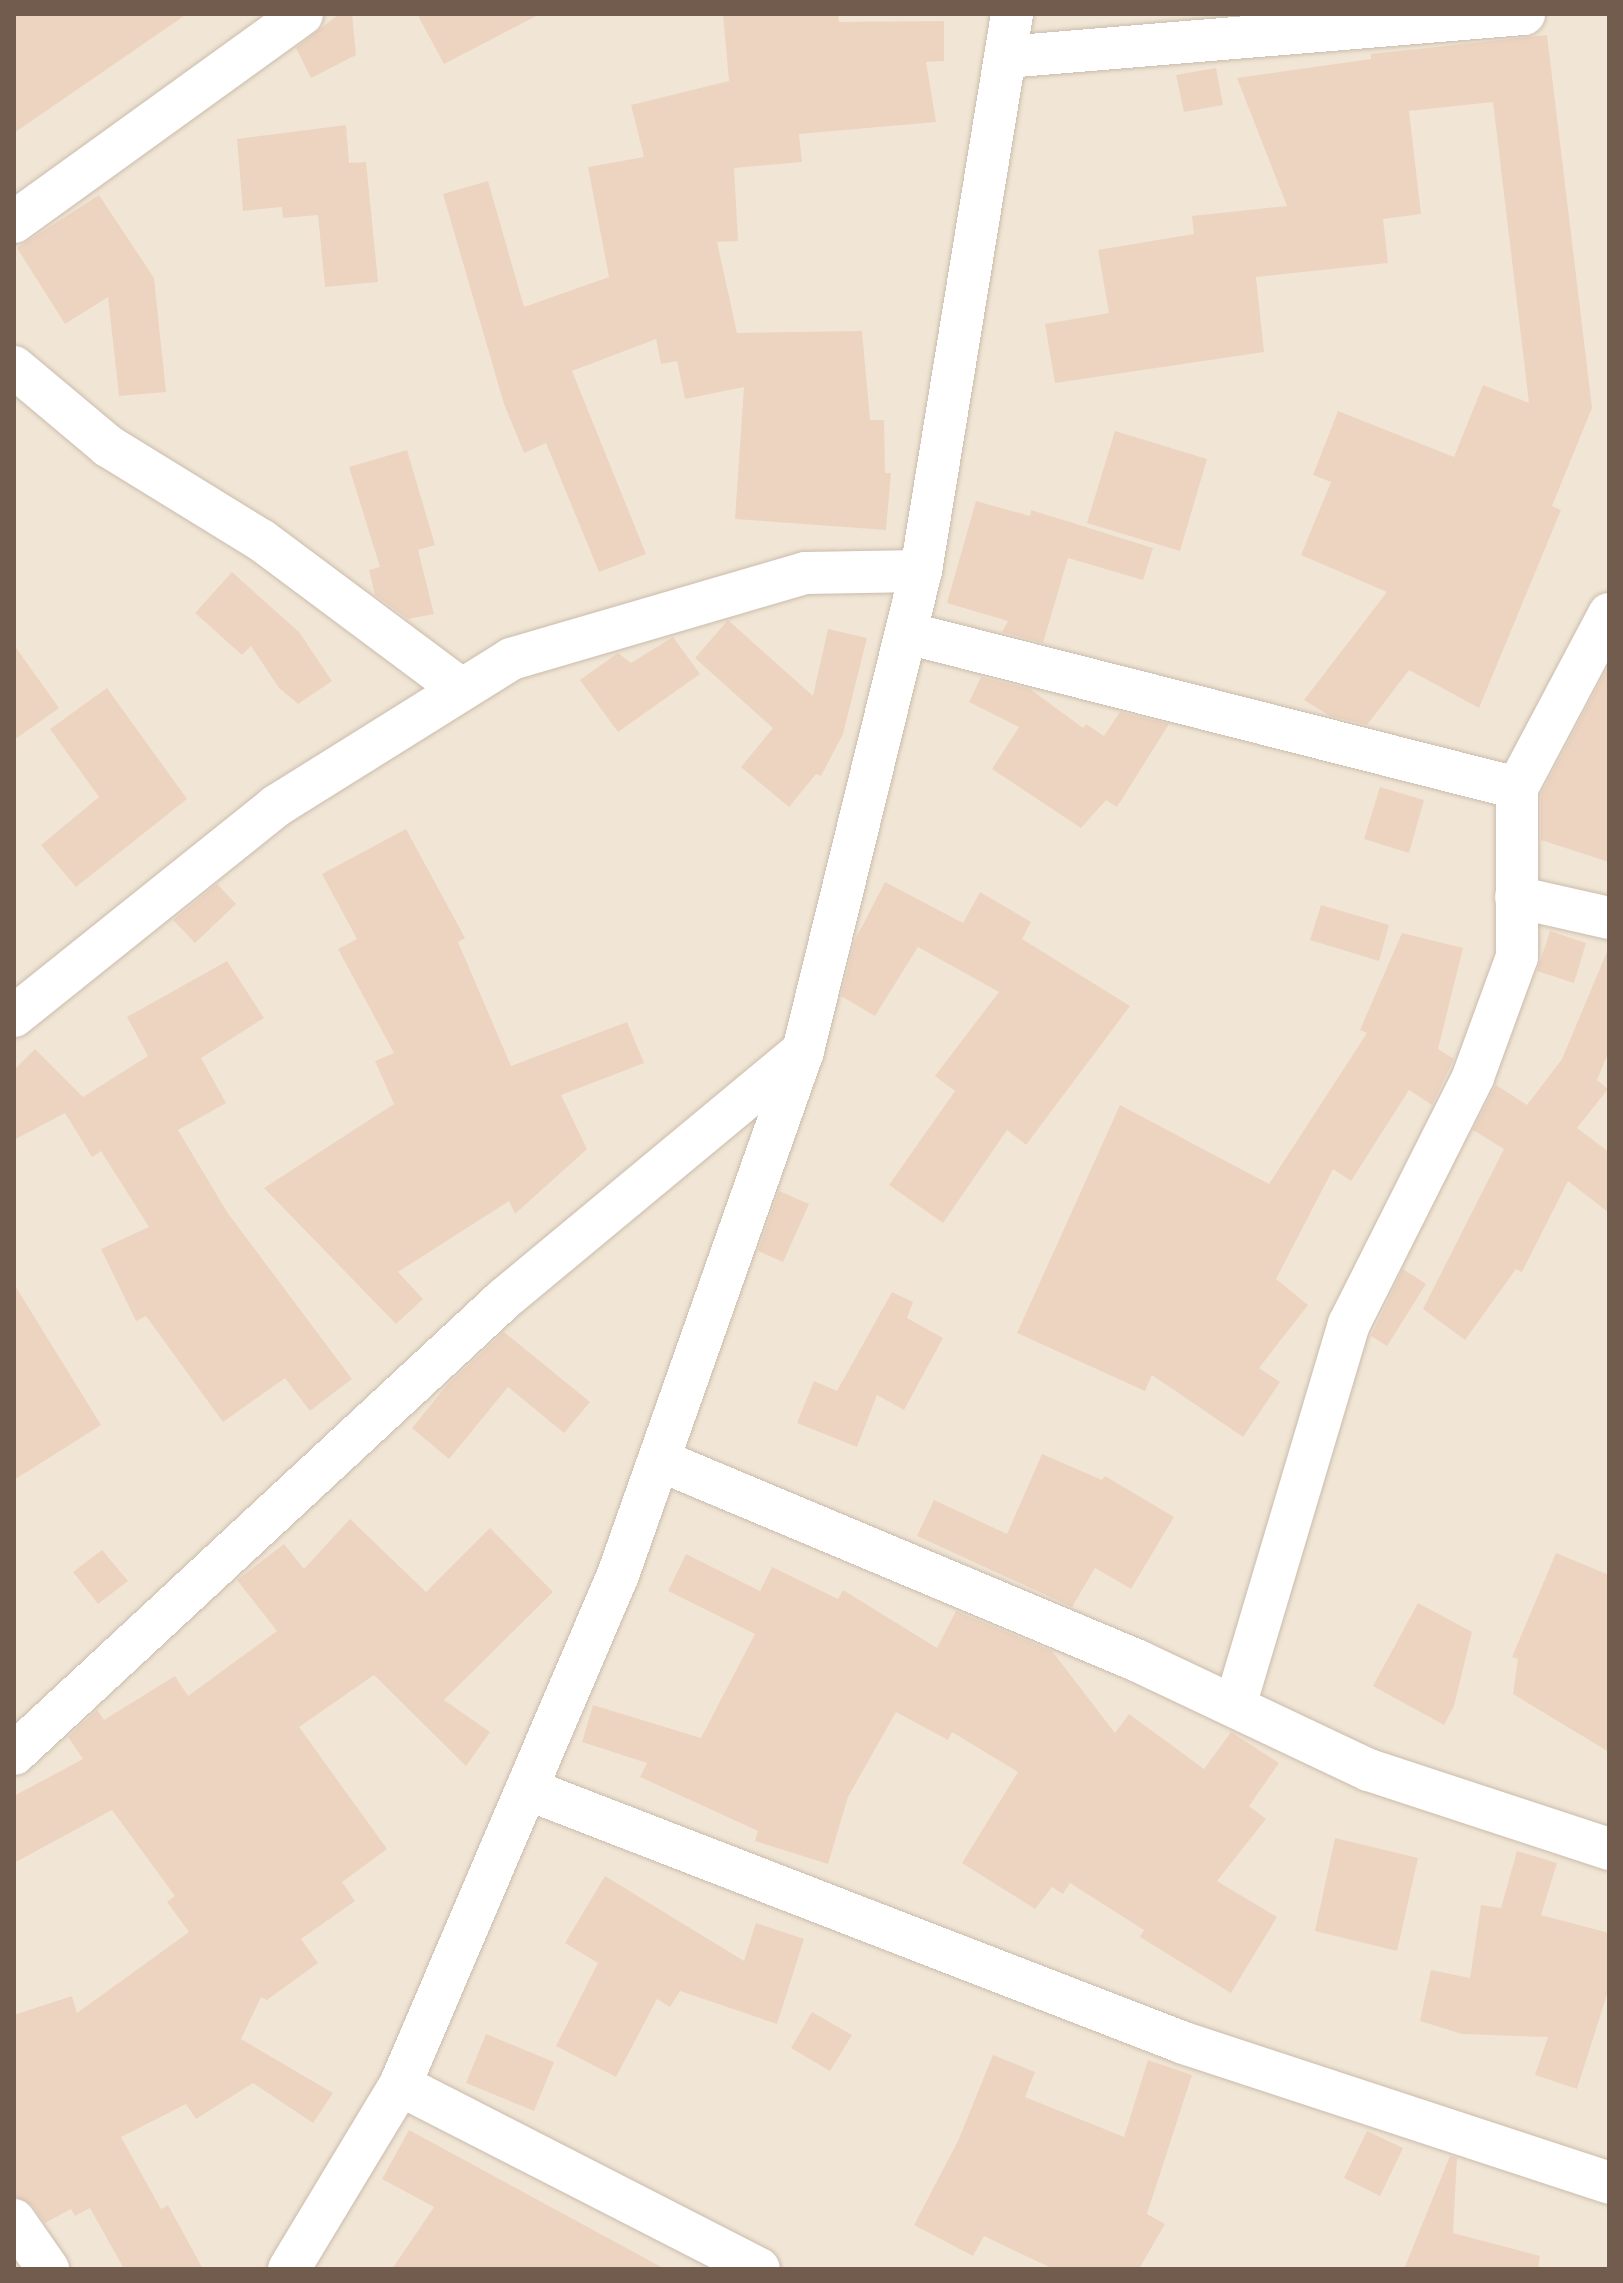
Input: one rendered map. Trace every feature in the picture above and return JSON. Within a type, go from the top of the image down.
[{"type":"street","points":[[14,222],[302,14]]},
{"type":"street","points":[[289,2269],[400,2085],[618,1575],[803,1051],[921,571],[1012,14]]},
{"type":"street","points":[[1006,57],[1524,14]]},
{"type":"street","points":[[14,367],[108,446],[261,540],[461,689]]},
{"type":"street","points":[[14,1016],[276,806],[511,659],[805,573],[921,571]]},
{"type":"street","points":[[1235,1706],[1349,1324],[1473,1077],[1517,957],[1517,788],[1609,614]]},
{"type":"street","points":[[907,633],[1517,788]]},
{"type":"street","points":[[1516,897],[1609,918]]},
{"type":"street","points":[[14,1754],[504,1299],[803,1051]]},
{"type":"street","points":[[659,1460],[1138,1661],[1369,1770],[1609,1849]]},
{"type":"street","points":[[527,1789],[1184,2043],[1609,2183]]},
{"type":"street","points":[[400,2085],[759,2269]]},
{"type":"street","points":[[14,2220],[48,2269]]},
{"type":"shaded area","points":[[14,14],[1609,14],[1609,2269],[14,2269]]},
{"type":"building","points":[[14,14],[187,14],[14,133]]},
{"type":"building","points":[[339,14],[352,14],[356,55],[311,78],[296,48]]},
{"type":"building","points":[[417,14],[540,14],[444,64]]},
{"type":"building","points":[[723,14],[838,14],[839,22],[944,21],[944,61],[926,62],[936,122],[799,134],[802,162],[734,168],[738,241],[717,242],[737,333],[862,331],[870,420],[884,420],[885,473],[891,473],[886,530],[735,519],[744,387],[685,399],[677,361],[661,364],[656,339],[572,371],[646,554],[599,572],[546,443],[524,453],[504,404],[443,194],[488,181],[524,307],[609,277],[588,167],[644,157],[631,105],[729,81]]},
{"type":"building","points":[[1547,35],[1592,408],[1552,506],[1561,510],[1479,708],[1409,670],[1367,725],[1330,716],[1304,700],[1387,592],[1301,555],[1331,482],[1313,475],[1338,411],[1454,457],[1483,385],[1529,403],[1493,102],[1409,111],[1421,214],[1383,219],[1388,263],[1256,277],[1264,352],[1055,383],[1045,324],[1109,313],[1098,250],[1194,234],[1192,216],[1287,206],[1237,78],[1371,59],[1371,54]]},
{"type":"building","points":[[1216,68],[1223,105],[1184,112],[1176,75]]},
{"type":"building","points":[[346,125],[349,163],[366,162],[378,282],[325,287],[318,215],[283,218],[282,207],[243,211],[237,139]]},
{"type":"building","points":[[99,195],[154,278],[166,392],[119,396],[108,297],[65,324],[17,248]]},
{"type":"building","points":[[1115,431],[1207,459],[1180,551],[1087,523]]},
{"type":"building","points":[[407,450],[435,545],[418,550],[434,614],[408,619],[375,595],[369,570],[380,567],[349,467]]},
{"type":"building","points":[[976,501],[1030,516],[1031,510],[1153,548],[1143,580],[1068,558],[1043,643],[1002,632],[1008,621],[947,603]]},
{"type":"building","points":[[232,572],[299,632],[332,681],[298,704],[279,688],[251,646],[242,655],[195,613]]},
{"type":"building","points":[[728,620],[813,696],[828,629],[867,638],[843,734],[821,776],[816,774],[789,807],[741,767],[773,728],[695,658]]},
{"type":"building","points":[[673,637],[700,674],[618,732],[580,680],[618,653],[631,663]]},
{"type":"building","points":[[14,645],[59,708],[14,740]]},
{"type":"building","points":[[1609,665],[1609,862],[1541,840],[1541,794]]},
{"type":"building","points":[[981,677],[1030,689],[1083,728],[1086,724],[1104,736],[1120,712],[1169,724],[1117,807],[1106,800],[1081,828],[992,769],[1019,727],[969,702]]},
{"type":"building","points":[[107,688],[187,799],[76,887],[41,845],[99,797],[50,729]]},
{"type":"building","points":[[1380,787],[1424,800],[1409,853],[1364,839]]},
{"type":"building","points":[[406,829],[465,938],[458,942],[511,1066],[627,1022],[644,1063],[561,1095],[587,1149],[515,1214],[509,1201],[398,1272],[423,1299],[396,1324],[264,1188],[394,1104],[375,1061],[394,1053],[338,949],[357,939],[322,874]]},
{"type":"building","points":[[885,882],[963,923],[980,892],[1031,922],[1022,939],[1130,1006],[1026,1145],[1007,1130],[943,1223],[889,1185],[955,1091],[935,1076],[999,992],[918,947],[875,1016],[841,996],[855,940]]},
{"type":"building","points":[[217,884],[236,904],[195,943],[173,920]]},
{"type":"building","points":[[1321,905],[1389,925],[1379,961],[1310,940]]},
{"type":"building","points":[[1550,931],[1586,943],[1574,983],[1537,971]]},
{"type":"building","points":[[1402,933],[1463,948],[1438,1049],[1454,1059],[1432,1105],[1409,1090],[1351,1181],[1333,1169],[1276,1279],[1308,1305],[1259,1368],[1280,1382],[1243,1437],[1152,1375],[1145,1391],[1017,1333],[1120,1105],[1269,1184],[1367,1033],[1360,1030]]},
{"type":"building","points":[[1609,947],[1609,1051],[1597,1080],[1608,1089],[1577,1128],[1609,1152],[1609,1213],[1568,1181],[1522,1272],[1516,1269],[1465,1340],[1423,1309],[1504,1149],[1473,1130],[1496,1085],[1527,1105],[1562,1059]]},
{"type":"building","points":[[227,961],[264,1018],[201,1058],[226,1103],[178,1130],[227,1212],[352,1379],[310,1411],[285,1378],[223,1422],[146,1316],[136,1321],[101,1249],[149,1227],[101,1151],[92,1157],[65,1113],[14,1140],[14,1070],[35,1049],[83,1097],[148,1056],[127,1017]]},
{"type":"building","points":[[779,1191],[809,1204],[783,1262],[758,1251]]},
{"type":"building","points":[[1403,1269],[1426,1284],[1387,1346],[1371,1336]]},
{"type":"building","points":[[14,1284],[101,1425],[14,1480]]},
{"type":"building","points":[[892,1292],[913,1302],[907,1318],[943,1338],[904,1410],[877,1395],[857,1447],[797,1423],[814,1381],[837,1391]]},
{"type":"building","points":[[504,1332],[590,1402],[564,1433],[508,1387],[449,1459],[412,1428],[447,1385]]},
{"type":"building","points":[[1042,1454],[1102,1480],[1105,1476],[1174,1517],[1131,1589],[1095,1568],[1072,1607],[917,1536],[934,1500],[1007,1534]]},
{"type":"building","points":[[350,1519],[426,1592],[490,1528],[553,1592],[444,1700],[490,1732],[466,1766],[374,1675],[299,1727],[387,1849],[342,1882],[355,1901],[301,1939],[318,1963],[267,2000],[261,1997],[241,2039],[333,2093],[313,2123],[253,2083],[196,2119],[186,2104],[121,2137],[161,2209],[168,2205],[203,2269],[124,2269],[90,2208],[75,2216],[71,2209],[45,2223],[33,2206],[14,2196],[14,2015],[72,1996],[77,2013],[189,1932],[167,1902],[175,1896],[112,1810],[14,1863],[14,1796],[83,1759],[68,1737],[97,1710],[104,1720],[175,1676],[188,1696],[277,1631],[237,1580],[284,1544],[304,1569]]},
{"type":"building","points":[[102,1550],[128,1581],[98,1604],[73,1572]]},
{"type":"building","points":[[1556,1553],[1609,1575],[1609,1752],[1513,1694],[1518,1659],[1512,1657]]},
{"type":"building","points":[[686,1554],[760,1591],[772,1567],[838,1599],[843,1590],[937,1648],[956,1611],[1052,1651],[1115,1733],[1129,1714],[1204,1769],[1231,1732],[1279,1763],[1249,1806],[1266,1819],[1217,1881],[1277,1917],[1231,1993],[1140,1937],[1144,1930],[1070,1883],[1063,1894],[1052,1887],[1035,1909],[962,1863],[1018,1772],[952,1732],[948,1740],[896,1712],[848,1797],[828,1864],[755,1841],[758,1831],[640,1777],[647,1763],[582,1742],[593,1705],[701,1738],[755,1634],[668,1591]]},
{"type":"building","points":[[1418,1603],[1472,1632],[1454,1706],[1444,1725],[1373,1686]]},
{"type":"building","points":[[1335,1838],[1418,1858],[1397,1951],[1315,1931]]},
{"type":"building","points":[[1517,1851],[1557,1863],[1541,1915],[1609,1933],[1609,1988],[1577,2089],[1535,2075],[1548,2037],[1462,2034],[1420,2021],[1431,1970],[1470,1978],[1481,1905],[1501,1908]]},
{"type":"building","points":[[605,1876],[744,1961],[756,1923],[804,1939],[777,2024],[680,1991],[670,2007],[657,1999],[616,2077],[556,2046],[598,1963],[565,1943]]},
{"type":"building","points":[[812,2012],[852,2035],[830,2071],[791,2048]]},
{"type":"building","points":[[486,2034],[554,2062],[534,2111],[466,2083]]},
{"type":"building","points":[[993,2055],[1035,2072],[1025,2097],[1124,2137],[1148,2060],[1192,2075],[1147,2214],[1165,2224],[1139,2269],[1053,2269],[984,2236],[973,2256],[914,2225],[958,2141]]},
{"type":"building","points":[[409,2130],[665,2269],[392,2269],[434,2207],[382,2179]]},
{"type":"building","points":[[1367,2131],[1403,2148],[1380,2196],[1344,2178]]},
{"type":"building","points":[[1450,2156],[1457,2158],[1453,2233],[1540,2256],[1538,2269],[1404,2269]]}]
